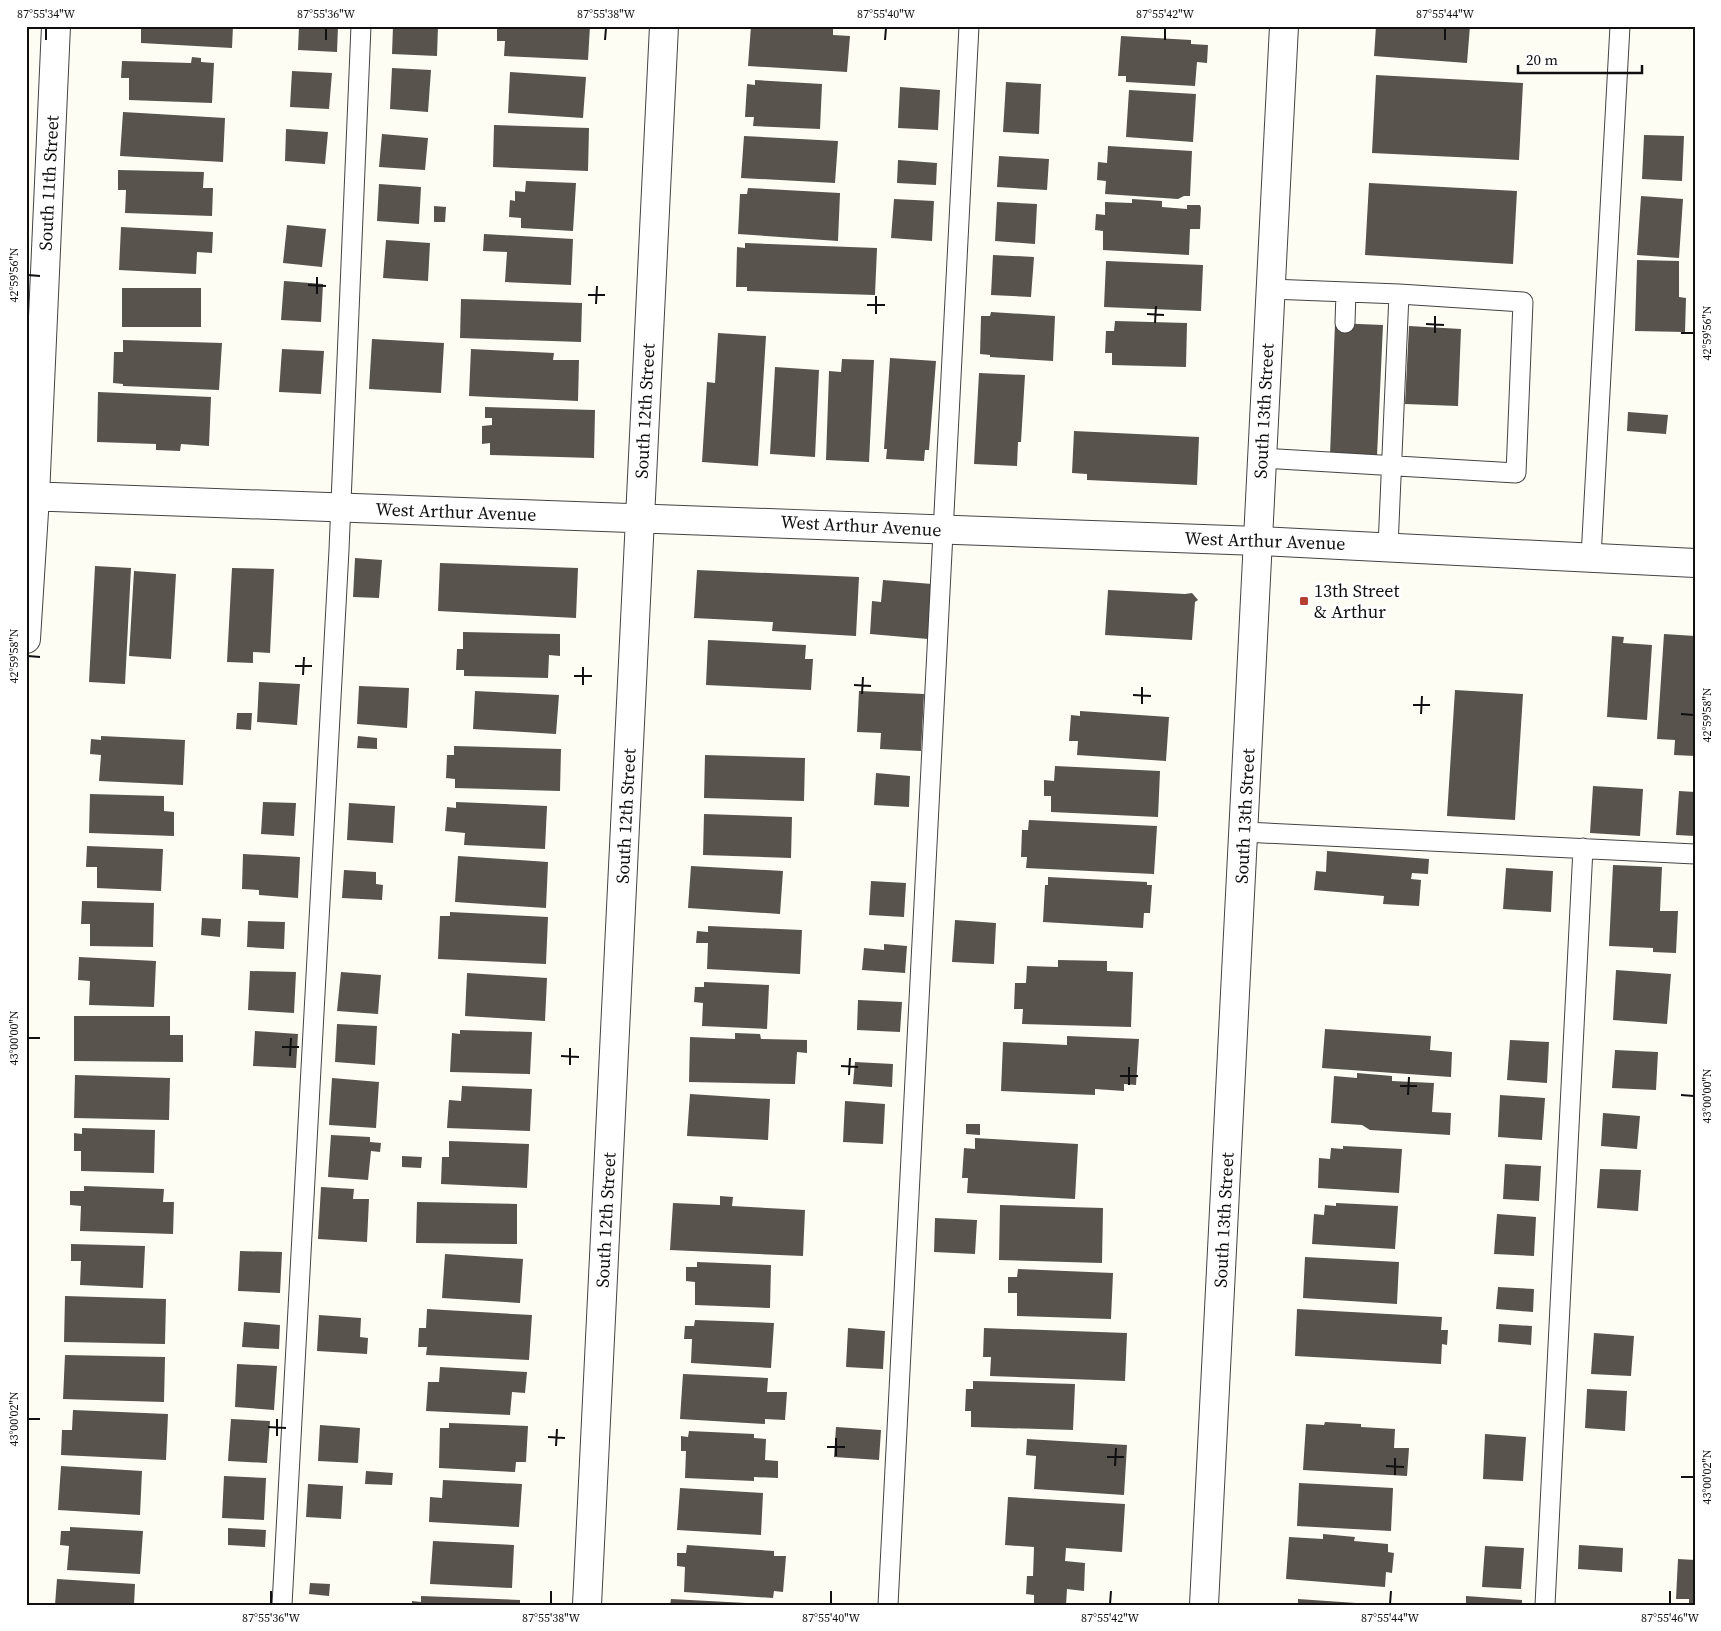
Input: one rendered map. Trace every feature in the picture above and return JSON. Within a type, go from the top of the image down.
[{"type":"street","name":"South 11th Street","points":[[26,639],[30,496],[56,26]]},
{"type":"street","name":"South 12th Street","points":[[587,1605],[664,26]]},
{"type":"street","name":"South 13th Street","points":[[1204,1605],[1284,26]]},
{"type":"street","name":"West Arthur Avenue","points":[[30,496],[1388,546],[1695,563]]},
{"type":"lane","points":[[282,1605],[341,508],[361,26]]},
{"type":"lane","points":[[888,1605],[969,26]]},
{"type":"lane","points":[[1591,557],[1620,26]]},
{"type":"lane","points":[[1262,458],[1340,459],[1391,465],[1516,473],[1523,302],[1270,288]]},
{"type":"lane","points":[[1345,323],[1346,292]]},
{"type":"lane","points":[[1388,546],[1399,294]]},
{"type":"lane","points":[[1244,832],[1695,854]]},
{"type":"lane","points":[[1545,1605],[1583,848]]},
{"type":"building","points":[[141,26],[233,26],[232,48],[141,43]]},
{"type":"building","points":[[299,26],[338,26],[337,52],[298,50]]},
{"type":"building","points":[[393,26],[438,26],[437,56],[392,54]]},
{"type":"building","points":[[497,26],[590,26],[588,60],[504,56],[505,41],[497,41]]},
{"type":"building","points":[[751,26],[819,26],[818,28],[833,29],[833,35],[850,36],[847,72],[748,66]]},
{"type":"building","points":[[1376,26],[1470,26],[1467,63],[1374,56]]},
{"type":"building","points":[[1121,36],[1191,40],[1191,44],[1208,45],[1207,63],[1197,62],[1195,86],[1126,82],[1126,76],[1118,76]]},
{"type":"building","points":[[192,57],[201,58],[201,62],[214,63],[212,103],[129,100],[129,78],[121,78],[122,61],[191,63]]},
{"type":"building","points":[[392,68],[431,70],[428,112],[390,109]]},
{"type":"building","points":[[292,71],[332,73],[329,109],[290,107]]},
{"type":"building","points":[[510,72],[586,77],[583,118],[508,113]]},
{"type":"building","points":[[1376,75],[1523,83],[1519,160],[1372,153]]},
{"type":"building","points":[[755,80],[822,84],[820,129],[753,126],[754,117],[745,117],[747,84],[755,85]]},
{"type":"building","points":[[1006,82],[1041,84],[1039,134],[1003,132]]},
{"type":"building","points":[[900,87],[940,90],[938,130],[898,128]]},
{"type":"building","points":[[1129,90],[1196,94],[1193,142],[1126,137]]},
{"type":"building","points":[[123,112],[225,118],[223,162],[120,156]]},
{"type":"building","points":[[494,125],[589,128],[588,171],[493,167]]},
{"type":"building","points":[[286,129],[328,132],[325,164],[285,161]]},
{"type":"building","points":[[382,134],[428,138],[425,170],[379,167]]},
{"type":"building","points":[[1644,135],[1684,136],[1682,181],[1642,179]]},
{"type":"building","points":[[744,136],[838,141],[835,183],[741,178]]},
{"type":"building","points":[[1108,146],[1192,151],[1190,196],[1178,199],[1105,194],[1106,181],[1097,180],[1098,162],[1107,163]]},
{"type":"building","points":[[999,156],[1049,159],[1047,190],[997,187]]},
{"type":"building","points":[[898,160],[937,163],[936,185],[897,183]]},
{"type":"building","points":[[118,170],[204,172],[203,188],[213,188],[212,216],[125,213],[126,190],[118,190]]},
{"type":"building","points":[[526,181],[576,183],[573,231],[521,228],[521,218],[509,217],[510,200],[515,201],[515,191],[525,192]]},
{"type":"building","points":[[1369,183],[1517,191],[1513,264],[1365,255]]},
{"type":"building","points":[[379,184],[421,187],[419,224],[377,221]]},
{"type":"building","points":[[748,188],[840,193],[838,241],[738,234],[740,194],[747,194]]},
{"type":"building","points":[[1641,196],[1683,199],[1679,258],[1637,255]]},
{"type":"building","points":[[894,199],[934,201],[932,241],[891,238]]},
{"type":"building","points":[[1132,199],[1162,201],[1162,207],[1187,209],[1187,205],[1200,205],[1200,229],[1190,229],[1189,255],[1103,250],[1103,231],[1095,230],[1096,214],[1105,215],[1105,202],[1132,203]]},
{"type":"building","points":[[997,202],[1037,204],[1035,244],[995,241]]},
{"type":"building","points":[[434,206],[446,207],[445,222],[434,222]]},
{"type":"building","points":[[287,225],[326,229],[322,267],[283,263]]},
{"type":"building","points":[[121,227],[213,232],[212,253],[197,252],[196,274],[119,270]]},
{"type":"building","points":[[484,234],[573,239],[571,285],[505,282],[507,252],[483,251]]},
{"type":"building","points":[[386,240],[430,243],[428,281],[383,278]]},
{"type":"building","points":[[745,243],[877,248],[875,295],[747,291],[747,287],[736,287],[737,247],[745,248]]},
{"type":"building","points":[[993,255],[1034,257],[1031,297],[991,295]]},
{"type":"building","points":[[1637,260],[1679,261],[1679,297],[1686,298],[1685,332],[1635,331]]},
{"type":"building","points":[[1106,261],[1203,265],[1201,311],[1104,307]]},
{"type":"building","points":[[284,281],[323,284],[321,322],[281,320]]},
{"type":"building","points":[[122,288],[201,288],[201,327],[122,327]]},
{"type":"building","points":[[461,299],[582,303],[581,342],[460,338]]},
{"type":"building","points":[[991,312],[1055,316],[1053,361],[990,357],[990,355],[980,354],[981,316],[990,316]]},
{"type":"building","points":[[1115,321],[1187,323],[1186,367],[1112,365],[1112,353],[1105,353],[1106,331],[1114,331]]},
{"type":"building","points":[[1335,323],[1383,325],[1377,456],[1330,455]]},
{"type":"building","points":[[1409,326],[1461,329],[1458,406],[1405,404]]},
{"type":"building","points":[[718,333],[766,336],[758,466],[702,462],[707,382],[715,383]]},
{"type":"building","points":[[372,339],[444,343],[441,393],[369,389]]},
{"type":"building","points":[[123,340],[222,343],[219,390],[123,386],[123,384],[113,383],[114,352],[123,352]]},
{"type":"building","points":[[282,349],[324,351],[321,394],[279,392]]},
{"type":"building","points":[[471,349],[554,353],[553,360],[579,360],[578,401],[469,396]]},
{"type":"building","points":[[890,358],[936,361],[929,450],[925,450],[924,461],[886,459],[887,449],[884,449]]},
{"type":"building","points":[[842,359],[874,360],[869,462],[826,460],[829,371],[841,372]]},
{"type":"building","points":[[775,367],[819,370],[815,457],[770,454]]},
{"type":"building","points":[[979,373],[1025,375],[1021,442],[1018,442],[1017,466],[974,464]]},
{"type":"building","points":[[98,392],[211,397],[209,446],[181,444],[180,451],[156,450],[156,444],[97,442]]},
{"type":"building","points":[[485,407],[595,410],[594,458],[490,455],[490,443],[482,444],[482,426],[492,425],[492,418],[485,418]]},
{"type":"building","points":[[1628,412],[1668,415],[1666,434],[1627,431]]},
{"type":"building","points":[[1074,431],[1199,437],[1197,485],[1087,480],[1087,474],[1072,473]]},
{"type":"building","points":[[355,558],[382,560],[379,598],[353,597]]},
{"type":"building","points":[[440,563],[578,568],[576,618],[438,611]]},
{"type":"building","points":[[95,566],[131,568],[125,684],[89,682]]},
{"type":"building","points":[[232,568],[274,569],[270,653],[253,652],[253,663],[227,662]]},
{"type":"building","points":[[697,570],[859,577],[856,636],[772,631],[773,622],[694,618]]},
{"type":"building","points":[[134,571],[176,574],[171,659],[129,656]]},
{"type":"building","points":[[883,580],[932,584],[928,639],[870,634],[872,601],[881,602]]},
{"type":"building","points":[[1108,590],[1192,593],[1198,600],[1195,602],[1192,640],[1105,635]]},
{"type":"building","points":[[463,632],[560,634],[560,656],[549,655],[548,678],[464,676],[464,670],[456,670],[457,649],[463,649]]},
{"type":"building","points":[[1664,634],[1695,636],[1695,756],[1674,755],[1675,740],[1657,739]]},
{"type":"building","points":[[1612,636],[1624,637],[1623,643],[1652,645],[1647,720],[1607,717]]},
{"type":"building","points":[[708,640],[806,645],[805,659],[813,659],[811,690],[706,685]]},
{"type":"building","points":[[259,682],[300,684],[297,725],[257,722]]},
{"type":"building","points":[[359,686],[409,688],[407,728],[357,724]]},
{"type":"building","points":[[1455,690],[1523,694],[1515,820],[1447,816]]},
{"type":"building","points":[[475,691],[559,695],[556,734],[473,729]]},
{"type":"building","points":[[859,691],[924,694],[921,751],[880,749],[881,733],[857,732]]},
{"type":"building","points":[[1080,711],[1169,717],[1166,761],[1077,755],[1078,741],[1069,741],[1071,715],[1080,716]]},
{"type":"building","points":[[237,713],[252,713],[251,730],[236,729]]},
{"type":"building","points":[[101,736],[185,740],[183,785],[99,781],[101,755],[90,754],[91,739],[101,740]]},
{"type":"building","points":[[358,736],[377,738],[377,749],[357,748]]},
{"type":"building","points":[[454,746],[561,749],[560,791],[455,788],[455,779],[446,778],[447,755],[454,755]]},
{"type":"building","points":[[705,755],[805,758],[804,801],[704,798]]},
{"type":"building","points":[[1055,766],[1160,771],[1158,817],[1051,812],[1051,796],[1044,796],[1044,780],[1054,781]]},
{"type":"building","points":[[876,773],[910,776],[909,807],[874,805]]},
{"type":"building","points":[[1593,786],[1643,789],[1640,836],[1590,833]]},
{"type":"building","points":[[1679,791],[1695,792],[1695,836],[1676,835]]},
{"type":"building","points":[[90,794],[164,796],[164,811],[174,812],[174,836],[89,833]]},
{"type":"building","points":[[263,802],[296,803],[294,836],[261,834]]},
{"type":"building","points":[[456,802],[547,806],[545,849],[464,845],[465,833],[445,831],[447,807],[456,808]]},
{"type":"building","points":[[349,803],[395,806],[393,843],[347,840]]},
{"type":"building","points":[[704,814],[792,817],[791,858],[703,855]]},
{"type":"building","points":[[1029,820],[1157,826],[1154,874],[1026,868],[1027,857],[1021,857],[1022,830],[1028,830]]},
{"type":"building","points":[[87,846],[163,849],[161,891],[97,888],[97,867],[86,867]]},
{"type":"building","points":[[1327,851],[1429,859],[1428,874],[1412,873],[1411,879],[1421,880],[1419,906],[1383,904],[1384,896],[1314,890],[1316,871],[1326,872]]},
{"type":"building","points":[[243,854],[300,857],[298,898],[259,895],[259,890],[242,889]]},
{"type":"building","points":[[458,856],[548,862],[546,908],[455,902]]},
{"type":"building","points":[[1613,865],[1662,867],[1660,911],[1678,911],[1676,953],[1653,952],[1653,948],[1609,946]]},
{"type":"building","points":[[691,866],[783,871],[780,914],[688,908]]},
{"type":"building","points":[[1506,868],[1553,871],[1551,912],[1503,909]]},
{"type":"building","points":[[344,870],[376,872],[376,884],[383,885],[382,900],[342,898]]},
{"type":"building","points":[[1048,877],[1147,882],[1147,885],[1152,885],[1150,913],[1144,913],[1143,928],[1043,922],[1045,885],[1048,885]]},
{"type":"building","points":[[871,881],[906,883],[904,917],[869,915]]},
{"type":"building","points":[[82,901],[154,903],[153,947],[90,946],[90,924],[81,924]]},
{"type":"building","points":[[450,912],[548,917],[546,964],[438,959],[440,916],[450,916]]},
{"type":"building","points":[[202,918],[221,919],[220,937],[201,935]]},
{"type":"building","points":[[955,920],[996,923],[994,964],[952,962]]},
{"type":"building","points":[[248,921],[285,922],[284,949],[247,947]]},
{"type":"building","points":[[708,926],[802,930],[800,974],[707,969],[708,943],[696,943],[697,931],[708,932]]},
{"type":"building","points":[[884,944],[907,946],[905,973],[862,970],[864,948],[884,950]]},
{"type":"building","points":[[79,957],[156,961],[154,1007],[89,1005],[90,981],[78,980]]},
{"type":"building","points":[[1058,960],[1107,961],[1107,971],[1133,972],[1131,1027],[1022,1024],[1023,1009],[1014,1009],[1015,983],[1026,983],[1027,966],[1058,967]]},
{"type":"building","points":[[1616,970],[1671,974],[1667,1024],[1613,1020]]},
{"type":"building","points":[[250,971],[296,972],[294,1013],[248,1010]]},
{"type":"building","points":[[341,972],[381,975],[378,1014],[337,1011]]},
{"type":"building","points":[[467,973],[547,978],[545,1021],[465,1016]]},
{"type":"building","points":[[704,982],[769,985],[767,1029],[702,1026],[703,1003],[694,1002],[695,987],[704,987]]},
{"type":"building","points":[[858,1000],[902,1002],[900,1032],[857,1030]]},
{"type":"building","points":[[74,1016],[170,1016],[170,1035],[183,1035],[183,1062],[74,1061]]},
{"type":"building","points":[[337,1024],[377,1026],[375,1065],[335,1062]]},
{"type":"building","points":[[1325,1029],[1431,1036],[1430,1050],[1452,1052],[1451,1077],[1322,1068]]},
{"type":"building","points":[[460,1030],[532,1032],[530,1074],[450,1072],[452,1033],[460,1034]]},
{"type":"building","points":[[255,1031],[298,1034],[296,1068],[253,1066]]},
{"type":"building","points":[[735,1033],[760,1034],[761,1039],[807,1040],[807,1053],[797,1052],[795,1084],[689,1082],[690,1037],[735,1039]]},
{"type":"building","points":[[1067,1036],[1139,1039],[1136,1085],[1124,1084],[1124,1091],[1095,1089],[1095,1095],[1001,1091],[1003,1042],[1067,1045]]},
{"type":"building","points":[[1510,1040],[1549,1042],[1547,1083],[1507,1080]]},
{"type":"building","points":[[1615,1050],[1658,1052],[1656,1090],[1612,1088]]},
{"type":"building","points":[[855,1062],[893,1064],[892,1087],[853,1084]]},
{"type":"building","points":[[1357,1073],[1392,1076],[1392,1081],[1434,1083],[1432,1112],[1451,1113],[1450,1135],[1370,1130],[1362,1125],[1331,1123],[1334,1076],[1357,1078]]},
{"type":"building","points":[[75,1075],[170,1078],[169,1120],[74,1118]]},
{"type":"building","points":[[332,1078],[379,1082],[376,1128],[329,1125]]},
{"type":"building","points":[[462,1086],[532,1089],[530,1131],[447,1128],[449,1100],[461,1101]]},
{"type":"building","points":[[690,1094],[770,1099],[768,1140],[687,1136]]},
{"type":"building","points":[[1500,1095],[1545,1098],[1542,1140],[1498,1137]]},
{"type":"building","points":[[845,1101],[885,1104],[883,1144],[843,1142]]},
{"type":"building","points":[[1603,1113],[1640,1116],[1637,1149],[1601,1146]]},
{"type":"building","points":[[966,1124],[980,1124],[980,1135],[966,1134]]},
{"type":"building","points":[[82,1128],[155,1130],[154,1173],[81,1171],[81,1151],[74,1151],[74,1133],[82,1134]]},
{"type":"building","points":[[331,1135],[370,1137],[370,1142],[381,1143],[380,1152],[371,1151],[368,1180],[328,1177]]},
{"type":"building","points":[[975,1138],[1078,1144],[1075,1199],[967,1193],[968,1178],[962,1178],[964,1148],[975,1149]]},
{"type":"building","points":[[449,1141],[529,1144],[527,1188],[441,1184],[442,1157],[449,1157]]},
{"type":"building","points":[[1343,1146],[1402,1149],[1399,1193],[1318,1188],[1319,1158],[1330,1159],[1331,1148],[1343,1149]]},
{"type":"building","points":[[402,1156],[422,1157],[421,1168],[402,1167]]},
{"type":"building","points":[[1505,1164],[1541,1166],[1539,1201],[1503,1199]]},
{"type":"building","points":[[1600,1169],[1641,1170],[1638,1211],[1597,1208]]},
{"type":"building","points":[[84,1186],[164,1189],[163,1202],[174,1202],[173,1234],[80,1231],[81,1206],[70,1205],[70,1191],[84,1191]]},
{"type":"building","points":[[321,1187],[354,1189],[353,1199],[369,1199],[367,1242],[318,1239]]},
{"type":"building","points":[[720,1196],[733,1197],[732,1206],[805,1210],[803,1256],[670,1250],[673,1203],[720,1205]]},
{"type":"building","points":[[417,1202],[517,1204],[517,1244],[416,1243]]},
{"type":"building","points":[[1336,1203],[1398,1206],[1395,1249],[1312,1244],[1314,1214],[1324,1215],[1325,1205],[1336,1206]]},
{"type":"building","points":[[1000,1205],[1103,1208],[1102,1263],[999,1260]]},
{"type":"building","points":[[1497,1214],[1536,1217],[1534,1256],[1494,1254]]},
{"type":"building","points":[[935,1218],[977,1220],[975,1254],[934,1252]]},
{"type":"building","points":[[71,1244],[145,1246],[143,1288],[80,1285],[81,1261],[71,1261]]},
{"type":"building","points":[[240,1251],[282,1252],[280,1293],[238,1291]]},
{"type":"building","points":[[445,1254],[523,1259],[520,1303],[442,1298]]},
{"type":"building","points":[[1305,1257],[1399,1262],[1397,1304],[1303,1298]]},
{"type":"building","points":[[697,1262],[771,1265],[770,1308],[695,1305],[695,1282],[686,1281],[686,1267],[697,1267]]},
{"type":"building","points":[[1018,1269],[1113,1273],[1111,1319],[1017,1316],[1017,1293],[1008,1293],[1008,1277],[1017,1277]]},
{"type":"building","points":[[1498,1287],[1534,1289],[1533,1312],[1496,1309]]},
{"type":"building","points":[[65,1296],[166,1299],[165,1344],[64,1342]]},
{"type":"building","points":[[427,1309],[532,1315],[529,1360],[426,1355],[427,1347],[418,1347],[419,1328],[426,1328]]},
{"type":"building","points":[[1297,1309],[1442,1317],[1441,1330],[1448,1330],[1447,1345],[1442,1344],[1441,1364],[1295,1356]]},
{"type":"building","points":[[319,1315],[361,1318],[360,1337],[368,1338],[367,1354],[317,1351]]},
{"type":"building","points":[[695,1320],[774,1323],[771,1368],[691,1363],[692,1339],[684,1339],[685,1326],[694,1326]]},
{"type":"building","points":[[244,1322],[280,1325],[279,1349],[242,1347]]},
{"type":"building","points":[[1499,1324],[1532,1326],[1531,1345],[1498,1342]]},
{"type":"building","points":[[848,1328],[885,1331],[883,1369],[846,1367]]},
{"type":"building","points":[[984,1328],[1127,1333],[1125,1381],[990,1376],[991,1357],[983,1357]]},
{"type":"building","points":[[1594,1333],[1634,1336],[1631,1376],[1591,1374]]},
{"type":"building","points":[[65,1355],[165,1357],[164,1402],[63,1399]]},
{"type":"building","points":[[237,1364],[277,1366],[274,1410],[235,1407]]},
{"type":"building","points":[[440,1367],[527,1372],[525,1393],[512,1392],[510,1415],[426,1411],[428,1382],[439,1382]]},
{"type":"building","points":[[683,1374],[768,1378],[767,1392],[787,1392],[785,1420],[765,1419],[765,1424],[680,1419]]},
{"type":"building","points":[[973,1381],[1075,1384],[1073,1430],[971,1427],[971,1411],[965,1411],[966,1389],[973,1389]]},
{"type":"building","points":[[1587,1389],[1627,1391],[1625,1431],[1585,1428]]},
{"type":"building","points":[[73,1410],[168,1414],[166,1460],[61,1455],[62,1430],[72,1430]]},
{"type":"building","points":[[231,1419],[270,1421],[267,1463],[228,1461]]},
{"type":"building","points":[[1325,1422],[1361,1424],[1361,1427],[1395,1429],[1394,1448],[1409,1448],[1407,1476],[1303,1470],[1306,1424],[1324,1425]]},
{"type":"building","points":[[449,1423],[528,1426],[526,1462],[516,1462],[515,1472],[439,1468],[440,1428],[449,1428]]},
{"type":"building","points":[[320,1425],[360,1428],[358,1463],[318,1461]]},
{"type":"building","points":[[836,1427],[881,1430],[879,1460],[834,1457]]},
{"type":"building","points":[[689,1431],[754,1434],[754,1438],[766,1439],[765,1460],[778,1461],[778,1478],[754,1477],[754,1481],[685,1478],[686,1451],[681,1451],[681,1436],[688,1437]]},
{"type":"building","points":[[1485,1434],[1526,1437],[1523,1481],[1483,1479]]},
{"type":"building","points":[[1027,1439],[1127,1445],[1124,1495],[1034,1489],[1036,1456],[1026,1455]]},
{"type":"building","points":[[61,1466],[142,1471],[140,1515],[58,1510]]},
{"type":"building","points":[[366,1471],[393,1473],[392,1485],[365,1484]]},
{"type":"building","points":[[224,1476],[266,1478],[264,1520],[222,1518]]},
{"type":"building","points":[[443,1480],[522,1484],[519,1527],[429,1522],[430,1497],[442,1498]]},
{"type":"building","points":[[1299,1483],[1393,1488],[1391,1531],[1297,1526]]},
{"type":"building","points":[[308,1484],[343,1486],[341,1519],[306,1517]]},
{"type":"building","points":[[680,1488],[763,1493],[761,1535],[677,1530]]},
{"type":"building","points":[[1008,1497],[1125,1504],[1122,1552],[1066,1548],[1065,1561],[1085,1563],[1084,1591],[1067,1589],[1066,1605],[1034,1605],[1034,1595],[1026,1594],[1027,1576],[1033,1576],[1034,1547],[1005,1545]]},
{"type":"building","points":[[70,1527],[143,1531],[140,1574],[67,1570],[69,1546],[60,1545],[61,1531],[70,1531]]},
{"type":"building","points":[[228,1528],[266,1530],[265,1547],[228,1545]]},
{"type":"building","points":[[1323,1534],[1355,1537],[1354,1541],[1388,1544],[1388,1552],[1394,1553],[1392,1573],[1386,1572],[1385,1587],[1286,1579],[1289,1537],[1323,1539]]},
{"type":"building","points":[[433,1541],[514,1545],[512,1588],[430,1584]]},
{"type":"building","points":[[687,1545],[774,1551],[774,1556],[786,1556],[783,1592],[774,1591],[773,1598],[684,1592],[685,1567],[677,1566],[677,1553],[686,1553]]},
{"type":"building","points":[[1579,1545],[1623,1548],[1622,1572],[1578,1569]]},
{"type":"building","points":[[1485,1546],[1524,1548],[1521,1589],[1482,1587]]},
{"type":"building","points":[[1678,1559],[1695,1560],[1695,1605],[1689,1604],[1689,1599],[1676,1599]]},
{"type":"building","points":[[57,1579],[135,1584],[134,1605],[55,1605]]},
{"type":"building","points":[[310,1583],[330,1584],[329,1596],[309,1594]]},
{"type":"building","points":[[421,1596],[520,1600],[520,1605],[412,1605],[412,1601],[421,1602]]},
{"type":"building","points":[[1466,1596],[1522,1600],[1522,1605],[1466,1605]]},
{"type":"building","points":[[671,1599],[746,1603],[746,1605],[670,1605]]},
{"type":"building","points":[[1298,1599],[1356,1603],[1356,1605],[1298,1605]]},
{"type":"place","name":"13th Street & Arthur","points":[[1304,601]]}]
